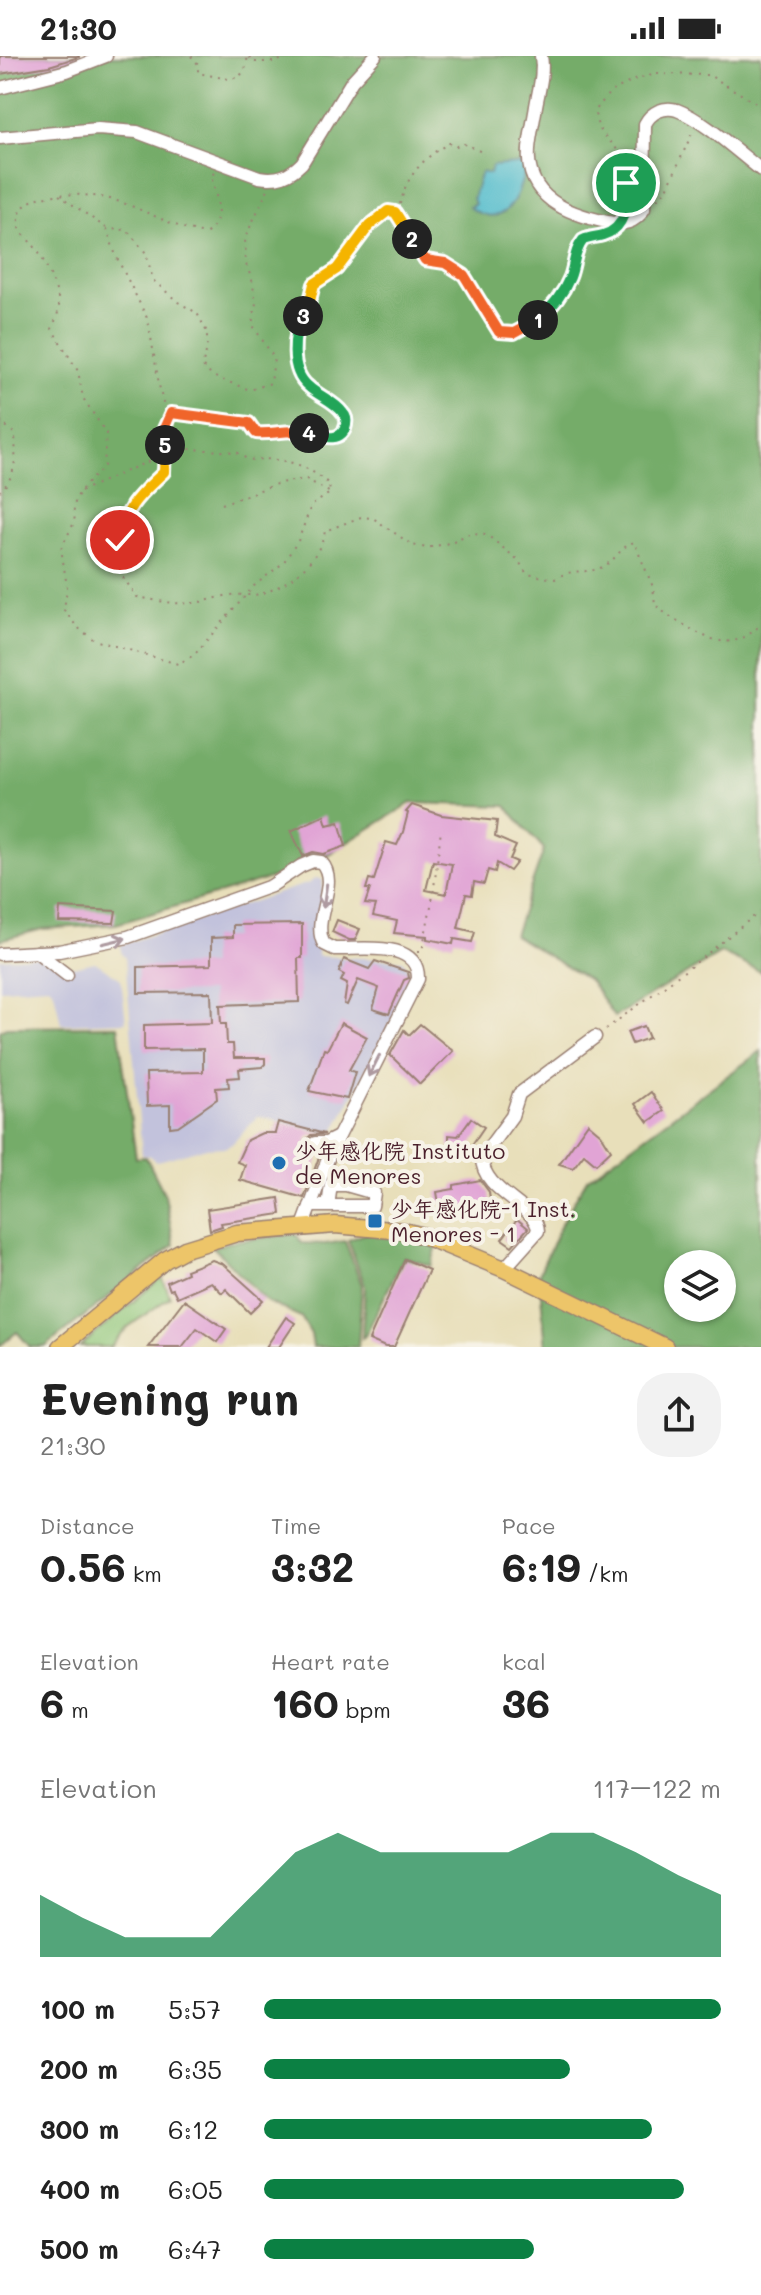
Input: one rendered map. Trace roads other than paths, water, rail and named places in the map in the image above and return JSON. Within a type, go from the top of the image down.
[{"type":"main road","points":[[60,1347],[165,1260],[185,1249],[237,1233],[303,1226],[364,1226],[403,1231],[462,1250],[665,1347]]},
{"type":"street","points":[[0,88],[67,71],[106,56]]},
{"type":"street","points":[[0,138],[98,129],[137,132],[273,180],[294,171],[302,163],[352,81],[375,56]]},
{"type":"street","points":[[541,56],[542,75],[529,149],[531,168],[549,201],[564,211],[620,224],[634,220],[644,209],[644,137],[648,118],[667,109],[676,110],[697,122],[761,170]]},
{"type":"street","points":[[0,954],[84,947],[141,933],[271,886],[307,863],[321,862],[328,873],[320,932],[324,944],[334,949],[396,951],[410,957],[418,971],[415,987],[327,1158],[303,1226]]},
{"type":"street","points":[[37,952],[67,975]]},
{"type":"street","points":[[504,1269],[539,1226],[535,1217],[512,1202],[495,1183],[485,1170],[482,1157],[512,1116],[519,1094],[595,1037]]},
{"type":"street","points":[[310,1206],[328,1206]]},
{"type":"water","points":[[527,163],[515,197],[502,213],[493,216],[482,214],[469,207],[475,204],[473,198],[481,172],[490,174],[492,166]]},
{"type":"place","name":"少年感化院 Instituto de Menores","points":[[279,1163]]},
{"type":"place","name":"少年感化院-1 Inst. Menores - 1","points":[[375,1221]]}]
